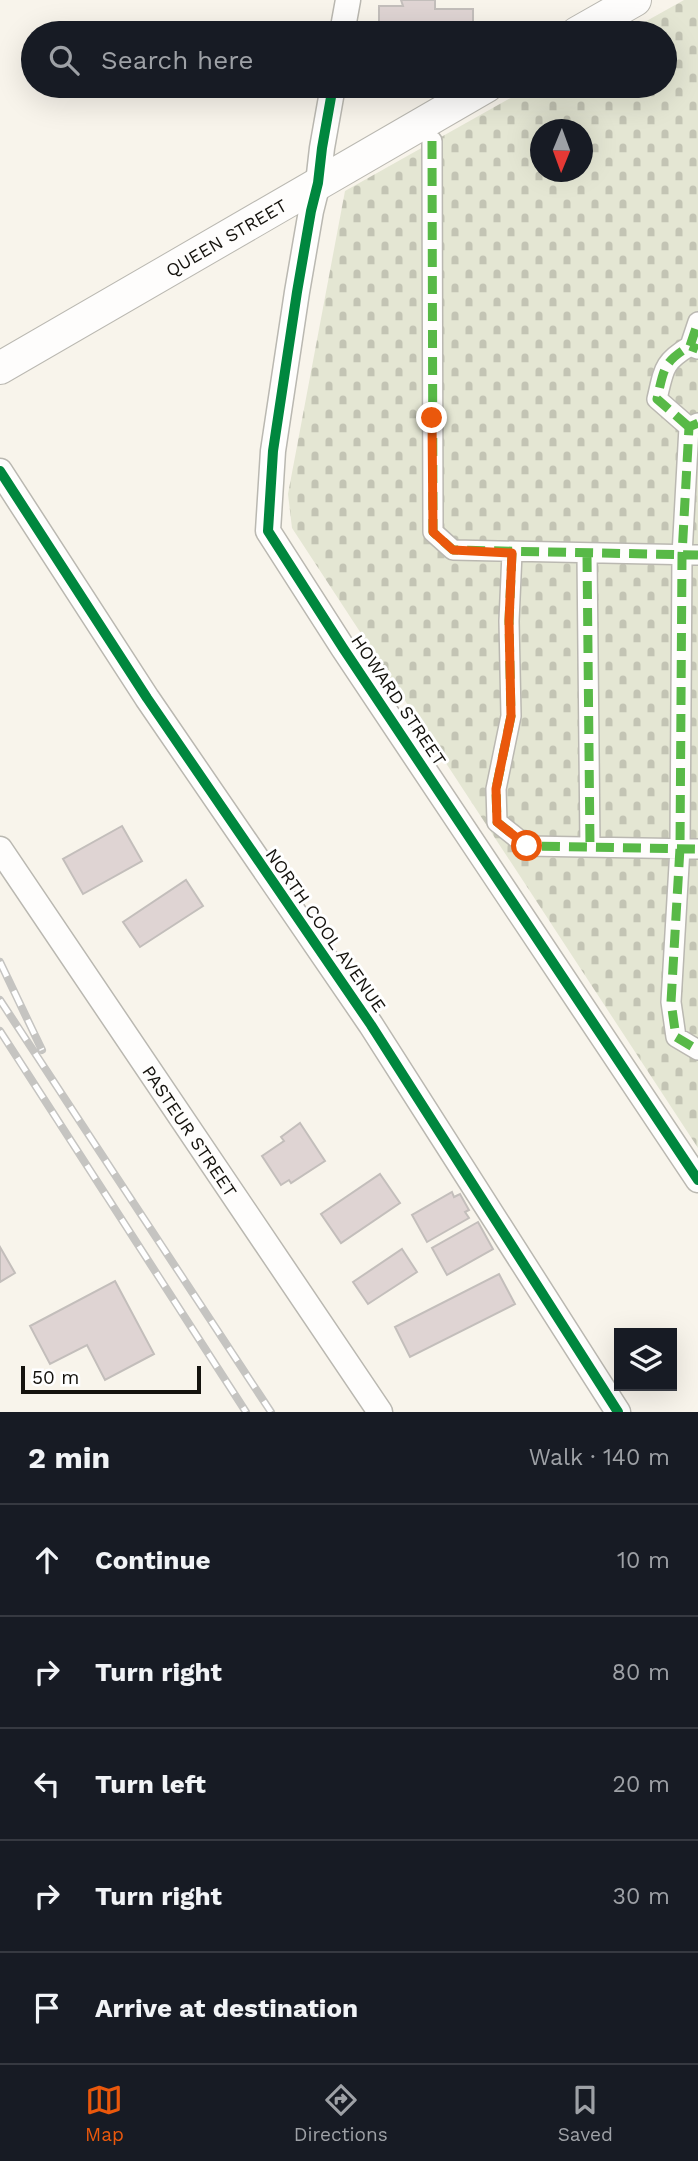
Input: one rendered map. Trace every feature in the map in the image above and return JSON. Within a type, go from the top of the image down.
[{"type":"street","points":[[344,21],[348,0]]},
{"type":"street","points":[[598,21],[635,0]]},
{"type":"street","name":"HOWARD STREET","points":[[331,98],[272,451],[268,531],[350,659],[698,1180]]},
{"type":"street","name":"QUEEN STREET","points":[[0,368],[466,98]]},
{"type":"street","points":[[432,141],[433,532],[453,550],[690,555]]},
{"type":"street","points":[[698,322],[694,347],[673,356],[664,370],[657,399],[693,425],[689,849],[671,1002],[676,1037],[698,1050]]},
{"type":"street","name":"NORTH COOL AVENUE","points":[[0,471],[147,698],[371,1025],[618,1412]]},
{"type":"street","points":[[512,553],[509,621],[511,716],[496,789],[497,822],[527,846],[689,849]]},
{"type":"street","points":[[587,554],[590,847]]},
{"type":"street","name":"PASTEUR STREET","points":[[0,849],[380,1412]]},
{"type":"green space","points":[[684,0],[698,0],[698,1148],[292,528],[288,494],[345,191],[511,98],[677,98],[677,21],[646,21]]},
{"type":"building","points":[[401,0],[435,0],[435,9],[473,9],[473,21],[379,21],[379,6],[403,6]]},
{"type":"building","points":[[122,826],[142,861],[83,894],[63,859]]},
{"type":"building","points":[[186,880],[203,906],[140,947],[123,922]]},
{"type":"building","points":[[300,1123],[325,1161],[291,1183],[289,1180],[281,1185],[262,1156],[284,1141],[281,1137]]},
{"type":"building","points":[[380,1174],[400,1203],[341,1243],[321,1214]]},
{"type":"building","points":[[452,1192],[454,1197],[460,1194],[469,1210],[465,1212],[469,1218],[427,1242],[412,1215]]},
{"type":"building","points":[[478,1222],[493,1249],[447,1275],[432,1248]]},
{"type":"building","points":[[0,1247],[15,1273],[0,1282]]},
{"type":"building","points":[[402,1249],[417,1272],[368,1304],[353,1282]]},
{"type":"building","points":[[499,1274],[515,1304],[410,1357],[395,1327]]},
{"type":"building","points":[[115,1281],[154,1354],[105,1380],[87,1345],[50,1364],[30,1326]]},
{"type":"railway","points":[[0,962],[42,1050]]},
{"type":"railway","points":[[0,1000],[271,1412]]},
{"type":"railway","points":[[0,1031],[246,1412]]},
{"type":"marked path","points":[[432,141],[433,532],[453,550],[698,555]]},
{"type":"marked path","points":[[690,346],[698,322]]},
{"type":"marked path","points":[[689,427],[657,399],[663,373],[674,357],[690,346],[698,349]]},
{"type":"marked path","points":[[698,423],[689,427],[682,555],[680,848],[671,1002],[676,1037],[698,1050]]},
{"type":"marked path","points":[[512,553],[509,621],[511,716],[496,789],[497,822],[527,846],[698,849]]},
{"type":"marked path","points":[[587,554],[590,847]]},
{"type":"cycle path","points":[[331,98],[273,451],[268,531],[343,648],[698,1180]]},
{"type":"cycle path","points":[[0,471],[147,698],[371,1025],[618,1412]]},
{"type":"route","points":[[432,418],[433,532],[453,550],[512,553],[509,621],[511,716],[496,789],[497,822],[527,846]]}]
